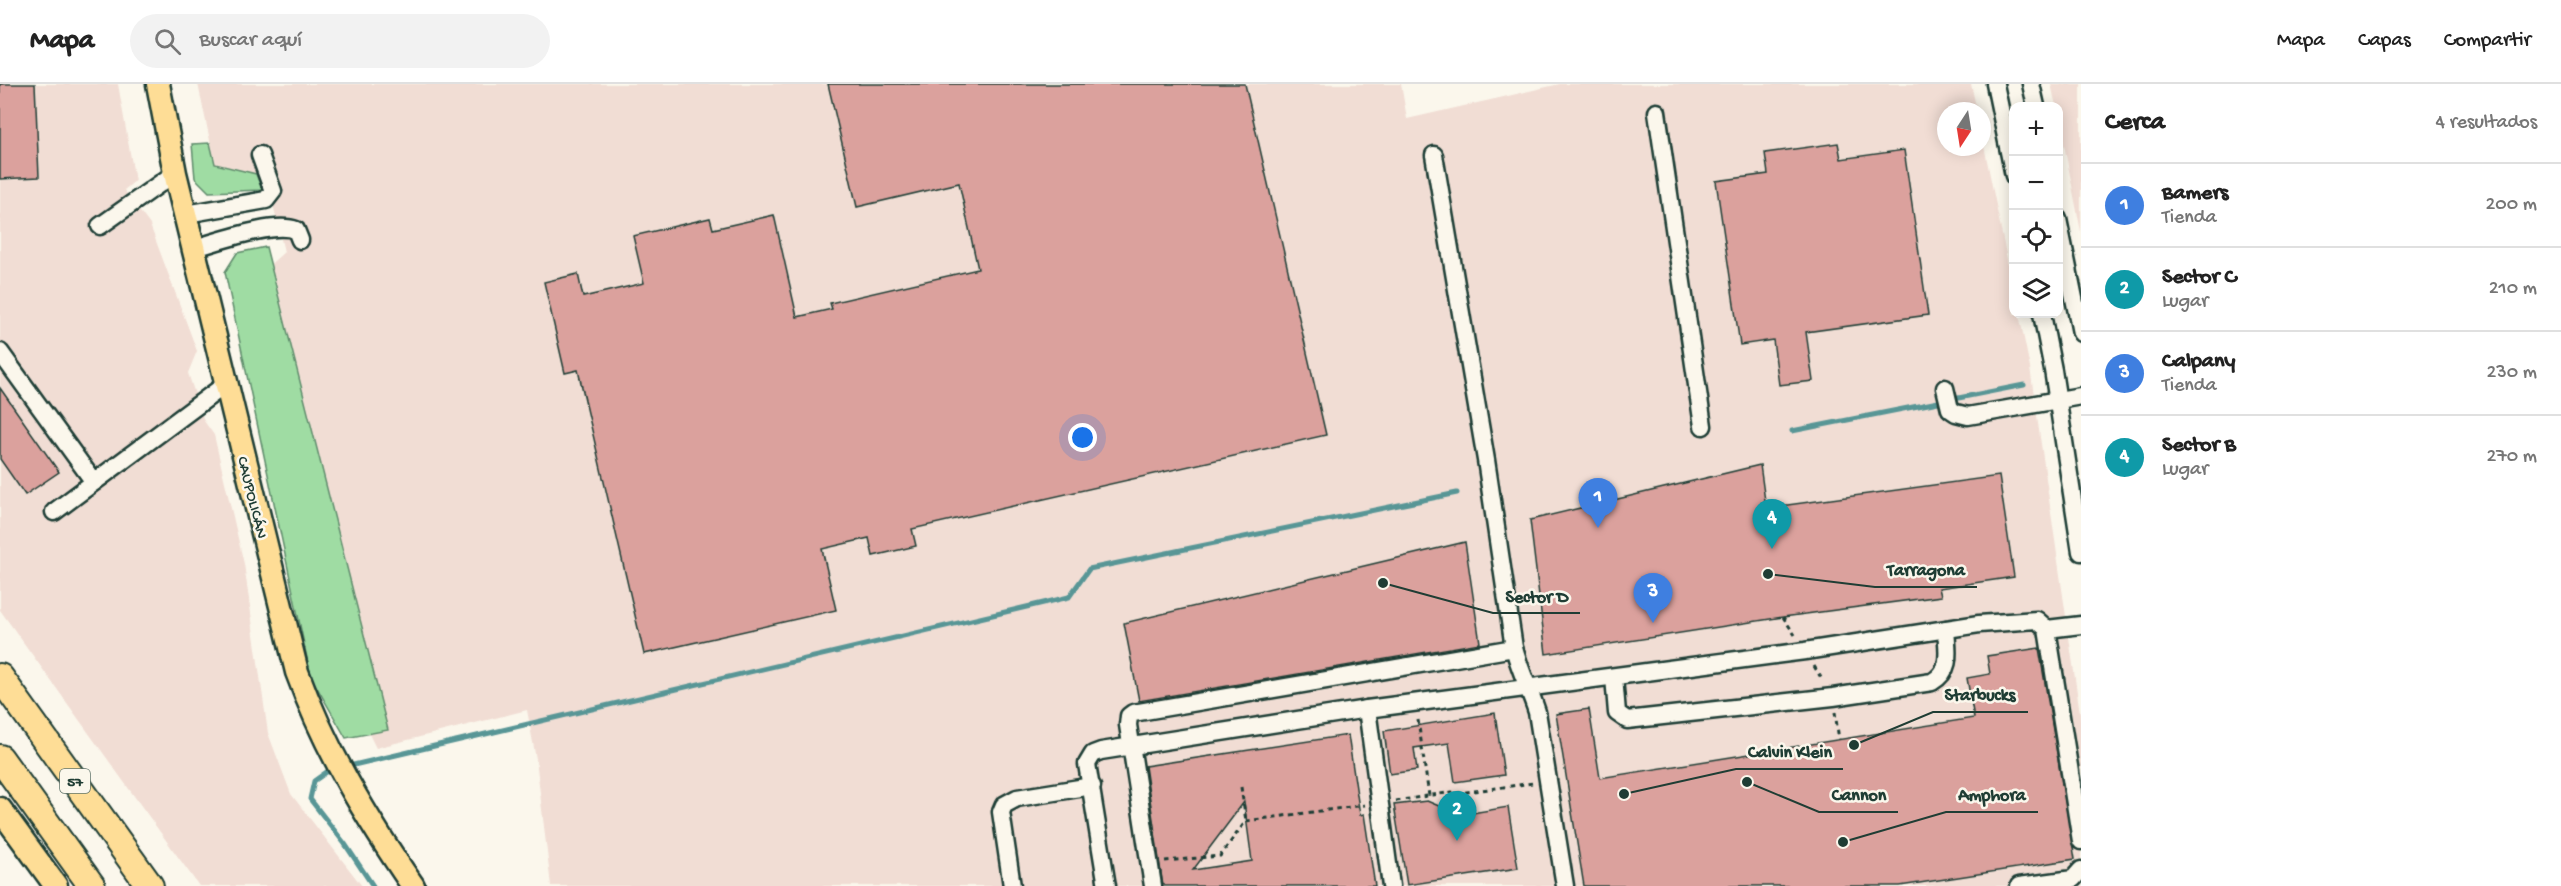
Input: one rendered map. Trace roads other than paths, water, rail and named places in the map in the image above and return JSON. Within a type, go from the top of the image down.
[{"type":"highway","name":"57","points":[[0,677],[150,886]]},
{"type":"highway","points":[[0,758],[92,886]]},
{"type":"main road","name":"CAUPOLICÁN","points":[[158,84],[175,173],[297,672],[353,793],[413,886]]},
{"type":"main road","points":[[0,809],[56,886]]},
{"type":"street","points":[[1995,84],[2009,156]]},
{"type":"street","points":[[2031,84],[2035,102]]},
{"type":"street","points":[[1657,112],[1703,426]]},
{"type":"street","points":[[186,214],[266,200],[273,191],[260,155]]},
{"type":"street","points":[[1434,155],[1486,460],[1514,648],[1521,674],[1530,689],[1537,712],[1550,781],[1565,886]]},
{"type":"street","points":[[100,226],[175,173]]},
{"type":"street","points":[[194,248],[248,233],[285,227],[296,230],[300,240]]},
{"type":"street","points":[[2063,244],[2081,333]]},
{"type":"street","points":[[2043,318],[2081,552]]},
{"type":"street","points":[[0,352],[94,482]]},
{"type":"street","points":[[54,512],[226,384]]},
{"type":"street","points":[[1945,388],[1950,409],[1968,416],[2081,396]]},
{"type":"street","points":[[1107,886],[1087,764],[1094,754],[1367,709],[1530,689],[1946,629],[2024,620],[2037,620],[2047,629],[2081,841]]},
{"type":"street","points":[[2047,629],[2081,625]]},
{"type":"street","points":[[1614,677],[1617,713],[1627,720],[1833,698],[1932,682],[1943,676],[1948,662],[1946,629]]},
{"type":"street","points":[[1153,886],[1130,747],[1128,720],[1137,711],[1514,648]]},
{"type":"street","points":[[1367,709],[1391,886]]},
{"type":"street","points":[[1012,886],[1001,812],[1004,805],[1017,798],[1092,786]]},
{"type":"street","points":[[2019,886],[2073,879],[2081,870]]},
{"type":"waterway","points":[[1792,431],[2024,385]]},
{"type":"waterway","points":[[345,767],[1069,597],[1089,569],[1457,493]]},
{"type":"waterway","points":[[336,769],[328,771],[314,781],[310,799],[345,844],[373,886]]},
{"type":"place","name":"Bamers","points":[[1598,528]]},
{"type":"place","name":"Sector B","points":[[1772,549]]},
{"type":"place","name":"Tarragona","points":[[1768,574]]},
{"type":"place","name":"Sector D","points":[[1383,583]]},
{"type":"place","name":"Calpany","points":[[1653,623]]},
{"type":"place","name":"Starbucks","points":[[1854,745]]},
{"type":"place","name":"Cannon","points":[[1747,782]]},
{"type":"place","name":"Calvin Klein","points":[[1624,794]]},
{"type":"place","name":"Sector C","points":[[1457,841]]},
{"type":"place","name":"Amphora","points":[[1843,842]]}]
